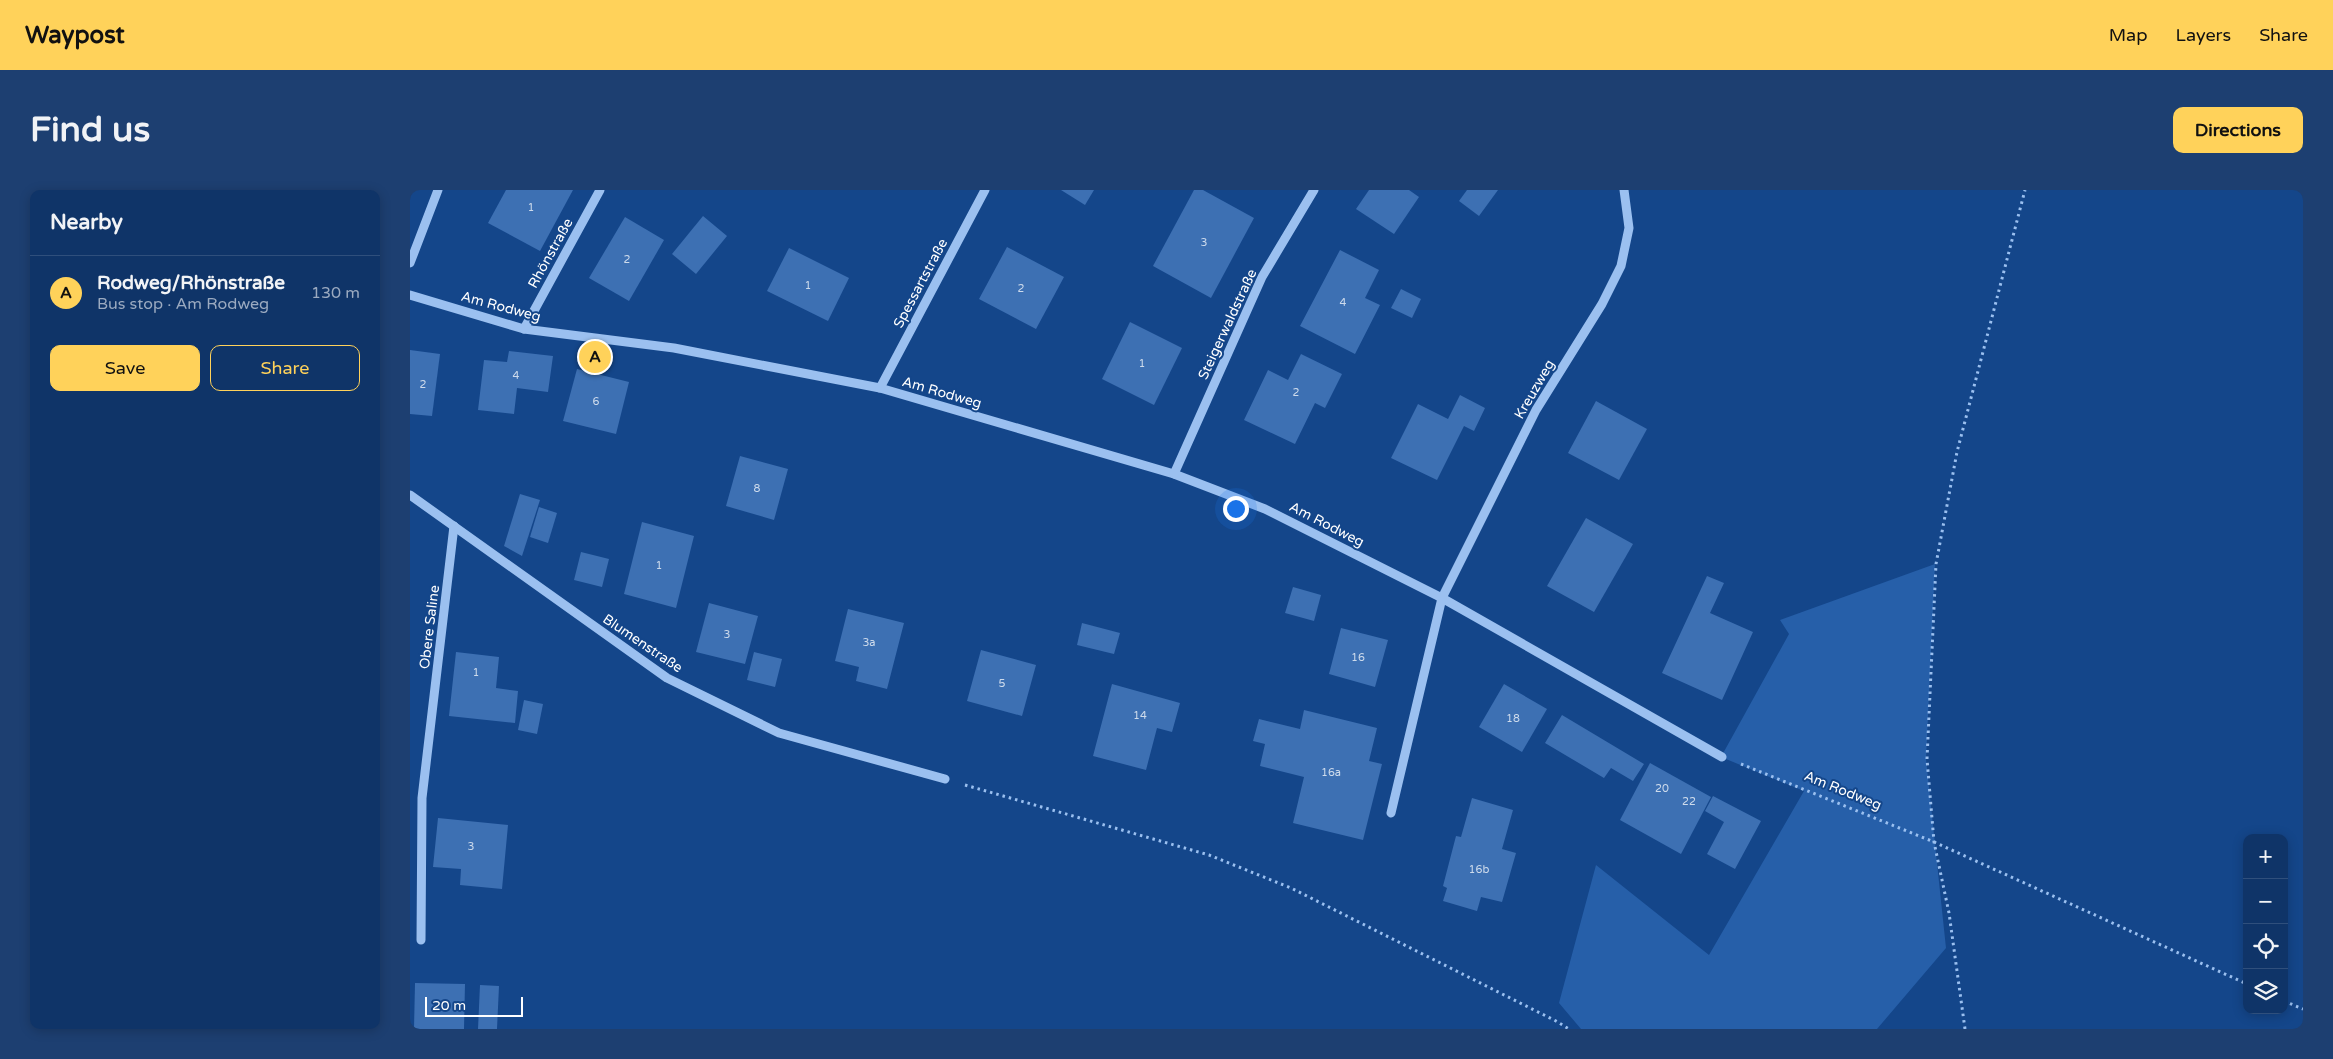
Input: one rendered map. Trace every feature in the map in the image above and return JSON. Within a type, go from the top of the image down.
[{"type":"street","points":[[410,263],[438,190]]},
{"type":"street","name":"Rhönstraße","points":[[524,329],[600,190]]},
{"type":"street","name":"Spessartstraße","points":[[880,388],[985,190]]},
{"type":"street","name":"Steigerwaldstraße","points":[[1174,474],[1262,277],[1314,190]]},
{"type":"street","name":"Kreuzweg","points":[[1442,598],[1536,410],[1602,304],[1622,266],[1629,228],[1624,190]]},
{"type":"street","name":"Am Rodweg","points":[[410,295],[524,329],[674,348],[880,388],[1174,474],[1265,508],[1442,598],[1722,757]]},
{"type":"street","name":"Blumenstraße","points":[[410,495],[667,678],[779,733],[945,780]]},
{"type":"street","name":"Obere Saline","points":[[421,940],[422,798],[454,526]]},
{"type":"street","points":[[1391,812],[1442,598]]},
{"type":"path","points":[[1965,1029],[1949,913],[1934,842],[1927,759],[1936,564],[1956,452],[2025,190]]},
{"type":"path","name":"Am Rodweg","points":[[1722,757],[1934,842],[2243,982]]},
{"type":"path","points":[[945,780],[1209,855],[1282,884],[1548,1016],[1569,1029]]},
{"type":"path","points":[[2288,1003],[2303,1009]]},
{"type":"shaded area","points":[[1935,564],[1926,759],[1946,948],[1877,1029],[1581,1029],[1559,1003],[1596,865],[1709,955],[1804,791],[1721,757],[1789,634],[1780,620]]},
{"type":"building","points":[[506,190],[573,190],[540,251],[488,223]]},
{"type":"building","points":[[1061,190],[1094,190],[1085,205]]},
{"type":"building","points":[[1194,190],[1203,190],[1254,218],[1211,298],[1153,266]]},
{"type":"building","points":[[1369,190],[1409,190],[1419,197],[1394,234],[1356,209]]},
{"type":"building","points":[[1467,190],[1498,190],[1479,216],[1459,201]]},
{"type":"building","points":[[703,216],[727,236],[696,274],[672,254]]},
{"type":"building","points":[[625,217],[664,240],[629,301],[589,278]]},
{"type":"building","points":[[1007,247],[1064,277],[1036,329],[979,299]]},
{"type":"building","points":[[789,248],[849,278],[828,321],[767,291]]},
{"type":"building","points":[[1340,250],[1379,270],[1365,298],[1380,305],[1355,354],[1300,326]]},
{"type":"building","points":[[1401,289],[1421,299],[1412,318],[1391,308]]},
{"type":"building","points":[[1130,322],[1182,348],[1154,405],[1102,379]]},
{"type":"building","points":[[410,350],[440,354],[432,416],[410,414]]},
{"type":"building","points":[[509,351],[553,356],[548,392],[517,388],[514,414],[478,410],[484,360],[507,362]]},
{"type":"building","points":[[1301,354],[1342,374],[1325,408],[1315,403],[1295,444],[1244,420],[1268,370],[1288,380]]},
{"type":"building","points":[[577,369],[629,382],[616,434],[563,421]]},
{"type":"building","points":[[1460,395],[1485,408],[1474,431],[1464,426],[1437,480],[1391,458],[1418,404],[1448,419]]},
{"type":"building","points":[[1596,401],[1647,429],[1619,480],[1568,453]]},
{"type":"building","points":[[740,456],[788,469],[774,520],[726,506]]},
{"type":"building","points":[[520,494],[540,500],[522,556],[504,546]]},
{"type":"building","points":[[539,507],[557,513],[548,543],[530,537]]},
{"type":"building","points":[[1586,518],[1633,544],[1594,612],[1547,586]]},
{"type":"building","points":[[642,522],[694,536],[676,608],[624,594]]},
{"type":"building","points":[[581,552],[609,559],[602,587],[574,580]]},
{"type":"building","points":[[1707,576],[1724,583],[1710,613],[1753,632],[1722,700],[1662,673]]},
{"type":"building","points":[[1293,587],[1321,595],[1314,621],[1285,613]]},
{"type":"building","points":[[709,603],[758,616],[745,664],[696,652]]},
{"type":"building","points":[[848,609],[904,623],[887,689],[856,681],[859,667],[835,661]]},
{"type":"building","points":[[1082,623],[1120,633],[1114,654],[1077,645]]},
{"type":"building","points":[[1341,628],[1388,640],[1375,687],[1329,674]]},
{"type":"building","points":[[981,650],[1036,665],[1022,716],[967,701]]},
{"type":"building","points":[[456,652],[499,657],[496,688],[518,691],[515,723],[449,716]]},
{"type":"building","points":[[754,652],[782,659],[775,687],[747,680]]},
{"type":"building","points":[[1112,684],[1180,703],[1172,732],[1157,728],[1146,770],[1093,756]]},
{"type":"building","points":[[1504,684],[1547,709],[1522,752],[1479,727]]},
{"type":"building","points":[[524,700],[543,704],[537,734],[518,730]]},
{"type":"building","points":[[1304,710],[1377,728],[1369,761],[1382,764],[1363,840],[1293,823],[1304,777],[1260,766],[1265,744],[1253,741],[1259,719],[1300,729]]},
{"type":"building","points":[[1562,715],[1644,764],[1633,781],[1611,768],[1604,778],[1545,743]]},
{"type":"building","points":[[1650,763],[1711,797],[1681,854],[1620,820]]},
{"type":"building","points":[[1713,796],[1761,821],[1735,869],[1707,854],[1724,822],[1705,811]]},
{"type":"building","points":[[1472,798],[1513,810],[1502,849],[1516,853],[1502,902],[1481,897],[1477,911],[1443,901],[1447,888],[1443,886],[1456,836],[1461,837]]},
{"type":"building","points":[[438,818],[508,825],[502,889],[460,885],[461,869],[433,867]]},
{"type":"building","points":[[415,983],[465,984],[464,1029],[414,1029]]},
{"type":"building","points":[[480,985],[499,986],[497,1029],[478,1029]]},
{"type":"place","name":"Rodweg/Rhönstraße","points":[[595,357]]}]
